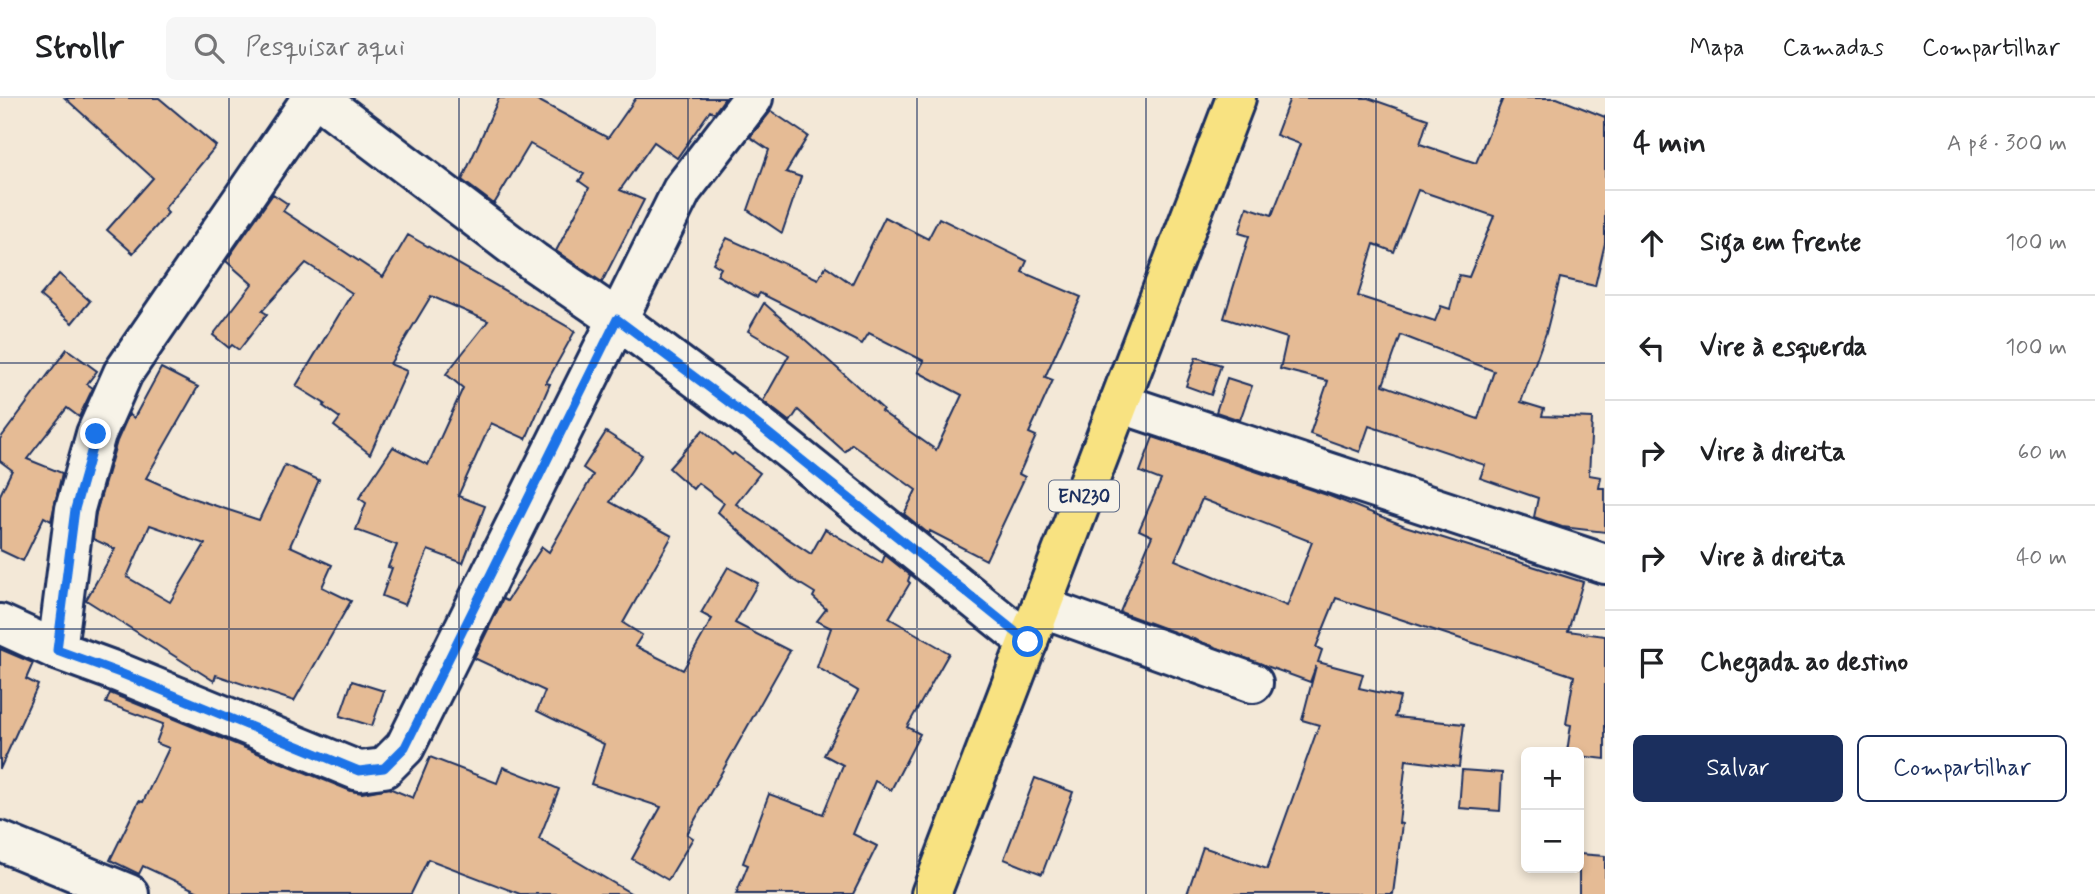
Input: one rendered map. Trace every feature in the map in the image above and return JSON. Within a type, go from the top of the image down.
[{"type":"main road","name":"EN230","points":[[931,894],[1236,98]]},
{"type":"street","points":[[57,650],[75,509],[96,434],[123,373],[312,98]]},
{"type":"street","points":[[318,98],[534,262],[617,319],[747,416],[1028,642]]},
{"type":"street","points":[[0,624],[57,650],[359,771],[384,768],[405,747],[682,190],[753,98]]},
{"type":"street","points":[[1119,403],[1605,564]]},
{"type":"street","points":[[1041,607],[1253,683]]},
{"type":"street","points":[[0,841],[130,894]]},
{"type":"building","points":[[65,98],[159,98],[216,146],[164,209],[168,213],[133,253],[107,230],[153,178]]},
{"type":"building","points":[[499,98],[534,98],[608,138],[636,98],[725,98],[714,113],[710,111],[677,158],[654,142],[620,190],[644,200],[602,282],[556,251],[589,188],[579,181],[584,174],[530,144],[494,204],[462,180]]},
{"type":"building","points":[[1290,98],[1368,98],[1428,119],[1420,144],[1476,163],[1503,98],[1557,98],[1605,117],[1605,243],[1595,286],[1560,278],[1546,333],[1521,402],[1544,409],[1542,416],[1592,418],[1589,475],[1601,477],[1599,488],[1605,488],[1605,532],[1562,527],[1534,517],[1538,498],[1480,478],[1485,465],[1369,426],[1360,452],[1310,434],[1328,381],[1280,369],[1287,338],[1224,318],[1249,236],[1239,233],[1247,207],[1272,215],[1300,144],[1276,135]],"holes":[[[1418,190],[1494,216],[1469,277],[1459,275],[1450,309],[1441,306],[1435,321],[1358,296],[1374,244],[1394,252]],[[1401,335],[1494,371],[1478,419],[1383,385]]]},
{"type":"building","points":[[771,111],[808,136],[786,172],[801,177],[782,233],[748,210],[769,150],[750,137]]},
{"type":"building","points":[[273,194],[288,204],[283,211],[383,277],[408,235],[575,331],[546,383],[550,384],[526,439],[491,423],[458,496],[485,506],[463,563],[428,550],[405,605],[382,596],[392,568],[388,567],[397,545],[356,530],[366,503],[359,498],[393,447],[428,465],[463,388],[446,374],[488,321],[431,296],[390,364],[407,371],[370,454],[334,426],[340,418],[323,406],[325,404],[296,386],[352,293],[306,263],[262,311],[267,314],[239,350],[232,345],[229,348],[213,335],[252,284],[226,261]]},
{"type":"building","points":[[885,217],[928,239],[939,218],[1027,261],[1022,272],[1081,297],[1045,377],[1053,380],[1029,433],[1036,436],[1019,474],[1025,477],[986,560],[930,531],[929,534],[904,514],[916,490],[852,444],[845,452],[798,410],[790,422],[763,401],[789,355],[748,331],[764,303],[883,409],[881,411],[936,450],[962,395],[918,372],[924,361],[869,333],[862,344],[760,293],[757,297],[717,275],[721,268],[713,263],[727,238],[818,279],[826,266],[852,284]]},
{"type":"building","points":[[59,274],[90,301],[72,323],[40,296]]},
{"type":"building","points":[[67,349],[97,371],[87,384],[93,388],[79,417],[67,408],[27,459],[62,473],[51,521],[44,517],[23,561],[0,550],[0,495],[12,470],[0,461],[0,439]]},
{"type":"building","points":[[1196,357],[1221,365],[1211,395],[1186,386]]},
{"type":"building","points":[[161,368],[198,387],[146,478],[186,496],[259,520],[285,465],[319,480],[290,546],[332,565],[322,587],[351,601],[294,701],[216,675],[214,681],[86,600],[115,549],[93,539],[96,513],[117,441],[129,414],[134,418]],"holes":[[[150,525],[205,544],[170,602],[127,577]]]},
{"type":"building","points":[[1227,378],[1252,386],[1240,420],[1216,412]]},
{"type":"building","points":[[703,430],[732,455],[734,453],[760,473],[736,504],[811,554],[825,529],[882,563],[885,555],[910,575],[910,583],[889,618],[949,653],[907,727],[920,734],[891,790],[875,781],[853,834],[877,846],[853,894],[736,894],[748,865],[743,863],[769,794],[823,814],[843,765],[824,755],[858,691],[817,667],[831,628],[817,621],[826,609],[813,597],[815,593],[794,580],[718,512],[724,503],[698,483],[693,489],[669,468]]},
{"type":"building","points":[[606,432],[642,455],[610,502],[672,536],[623,623],[642,635],[635,646],[683,670],[712,619],[701,613],[728,567],[758,583],[735,623],[790,651],[687,834],[693,838],[668,880],[632,859],[661,807],[591,784],[604,744],[537,711],[545,691],[474,658],[503,599],[507,601],[542,547],[549,552],[593,475],[583,468]]},
{"type":"building","points":[[1153,437],[1327,495],[1405,526],[1583,582],[1568,631],[1605,636],[1605,759],[1584,757],[1584,747],[1568,747],[1571,725],[1566,724],[1574,676],[1336,598],[1316,647],[1322,650],[1318,662],[1363,674],[1359,688],[1400,697],[1395,717],[1464,724],[1459,767],[1406,760],[1399,823],[1402,824],[1393,894],[1187,894],[1203,847],[1267,869],[1319,725],[1302,720],[1316,666],[1310,682],[1120,612],[1152,536],[1139,530],[1161,480],[1140,472]],"holes":[[[1202,499],[1312,542],[1287,606],[1175,560]]]},
{"type":"building","points":[[0,649],[33,663],[26,679],[38,685],[0,769]]},
{"type":"building","points":[[352,681],[384,691],[372,726],[340,716]]},
{"type":"building","points":[[110,693],[351,791],[362,793],[389,788],[413,798],[430,757],[497,783],[503,767],[559,789],[539,839],[632,894],[520,894],[428,859],[411,894],[203,894],[143,866],[139,874],[110,860],[139,801],[143,802],[169,748],[156,743],[163,724],[106,703]]},
{"type":"building","points":[[1462,770],[1502,773],[1500,811],[1459,808]]},
{"type":"building","points":[[1035,778],[1073,792],[1042,874],[1004,859]]},
{"type":"building","points":[[1584,854],[1605,856],[1605,894],[1579,894],[1579,873],[1584,873]]},
{"type":"route","points":[[96,434],[75,509],[57,650],[359,771],[384,768],[405,747],[617,319],[747,416],[1028,642]]}]
